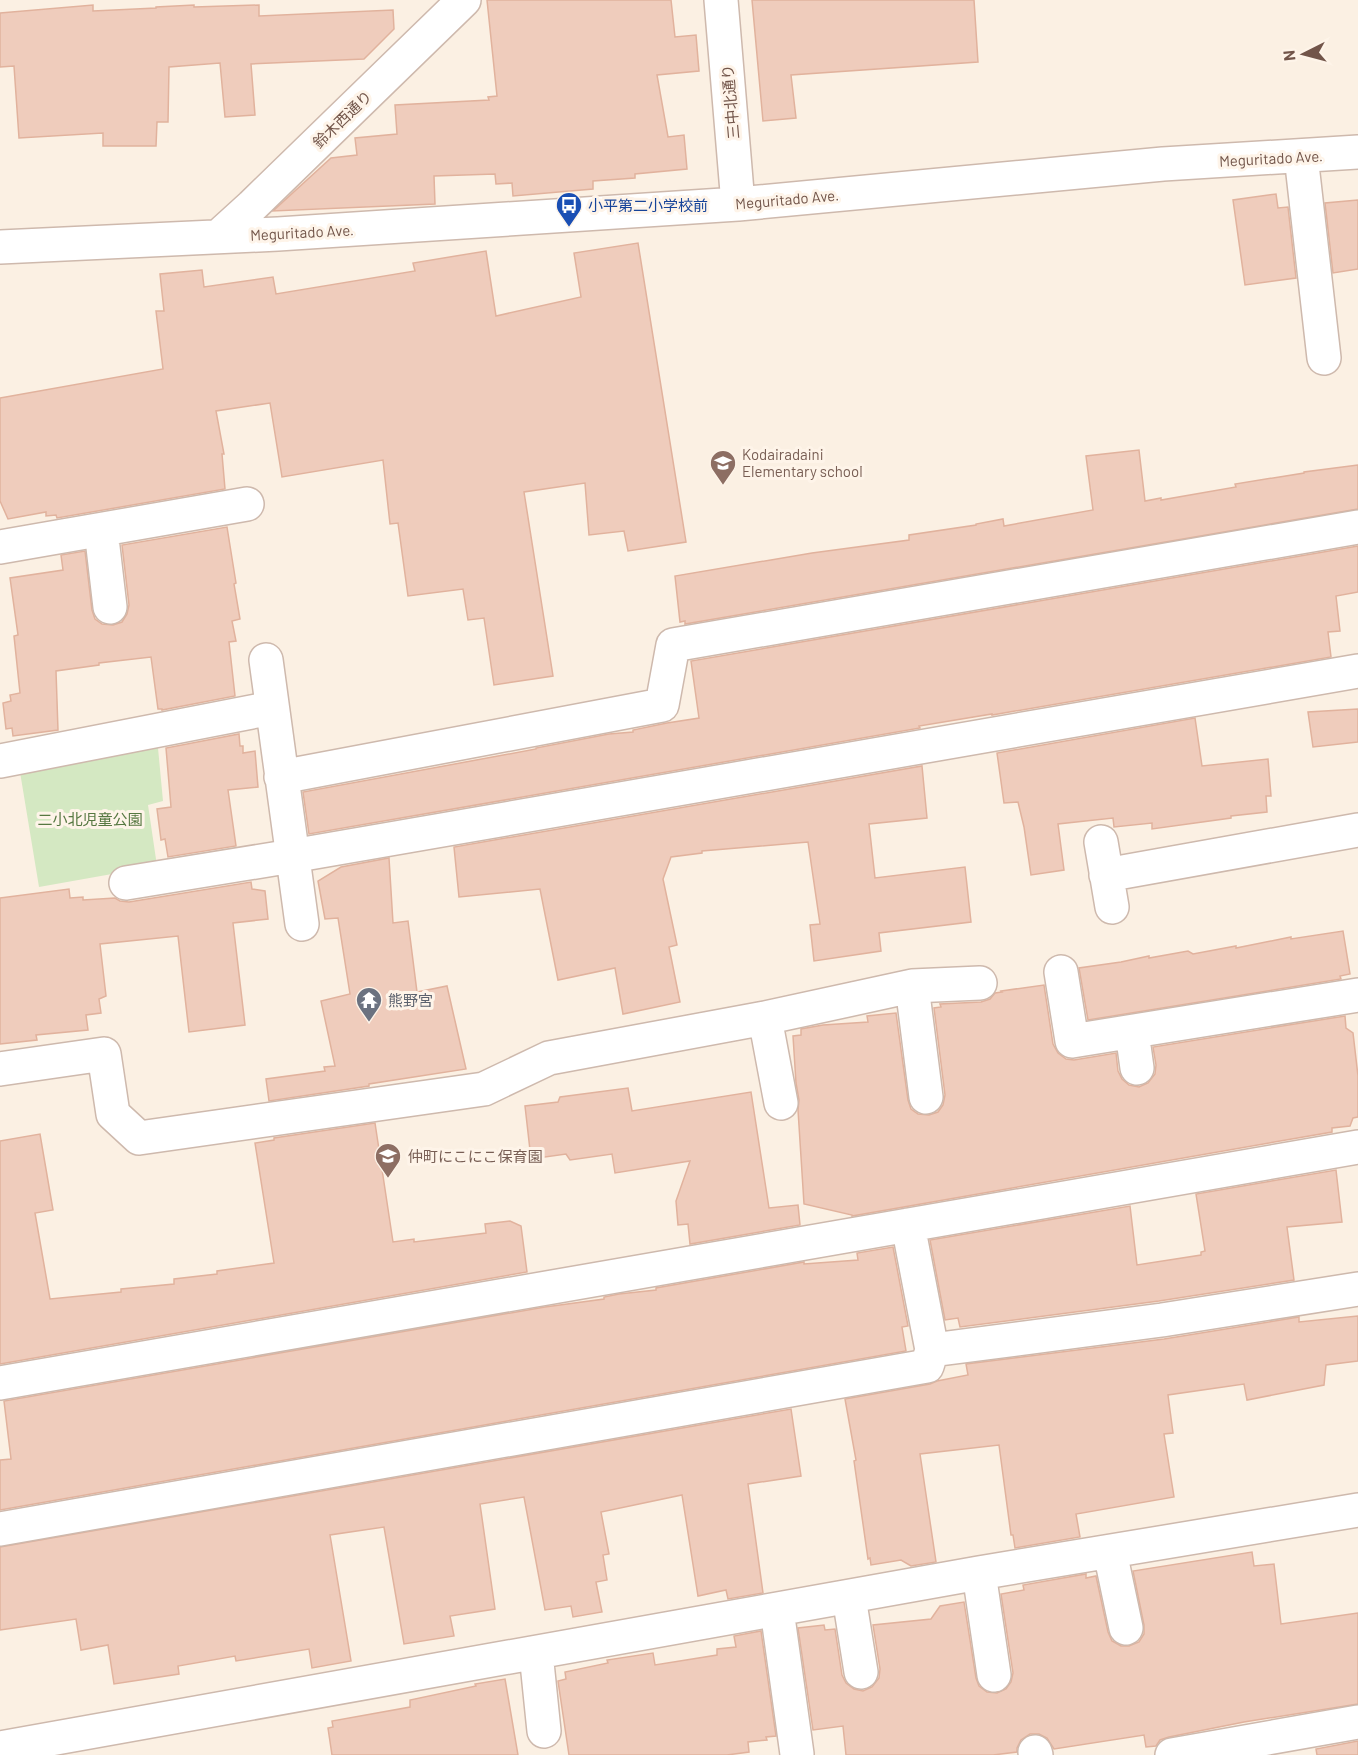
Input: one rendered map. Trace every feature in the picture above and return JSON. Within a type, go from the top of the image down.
[{"type":"street","name":"鈴木西通り","points":[[219,236],[464,0]]},
{"type":"street","name":"三中北通り","points":[[721,0],[738,204]]},
{"type":"street","name":"Meguritado Ave.","points":[[0,247],[278,234],[738,204],[1152,165],[1358,152]]},
{"type":"street","points":[[1301,156],[1324,358]]},
{"type":"street","points":[[0,547],[247,504]]},
{"type":"street","points":[[281,777],[662,705],[673,645],[1358,527]]},
{"type":"street","points":[[101,530],[110,607]]},
{"type":"street","points":[[266,660],[302,924]]},
{"type":"street","points":[[126,883],[1358,670]]},
{"type":"street","points":[[0,761],[272,708]]},
{"type":"street","points":[[1106,875],[1358,830]]},
{"type":"street","points":[[1101,842],[1112,907]]},
{"type":"street","points":[[1061,972],[1072,1041],[1358,994]]},
{"type":"street","points":[[0,1069],[104,1054],[113,1114],[139,1138],[484,1089],[549,1058],[765,1018],[912,986],[980,983]]},
{"type":"street","points":[[912,986],[926,1097]]},
{"type":"street","points":[[765,1018],[781,1103]]},
{"type":"street","points":[[1132,1032],[1137,1068]]},
{"type":"street","points":[[0,1383],[1358,1147]]},
{"type":"street","points":[[0,1528],[927,1366],[932,1350],[908,1225]]},
{"type":"street","points":[[932,1350],[1162,1320],[1358,1289]]},
{"type":"street","points":[[0,1748],[979,1573],[1358,1510]]},
{"type":"street","points":[[1110,1552],[1126,1628]]},
{"type":"street","points":[[979,1573],[994,1675]]},
{"type":"street","points":[[849,1597],[861,1672]]},
{"type":"street","points":[[777,1610],[797,1754]]},
{"type":"street","points":[[536,1653],[544,1731]]},
{"type":"street","points":[[1172,1755],[1358,1722]]},
{"type":"green space","name":"二小北児童公園","points":[[158,748],[163,801],[148,805],[157,866],[39,887],[20,772]]},
{"type":"building","points":[[487,0],[671,0],[675,37],[696,35],[699,71],[657,75],[668,137],[684,135],[687,169],[635,174],[635,178],[593,181],[593,189],[513,196],[512,183],[496,184],[495,174],[434,176],[435,204],[273,211],[331,158],[357,155],[355,138],[397,134],[395,105],[489,100],[488,97],[497,96]]},
{"type":"building","points":[[752,0],[974,0],[978,62],[791,75],[796,118],[763,121]]},
{"type":"building","points":[[93,5],[93,11],[194,5],[194,7],[259,5],[259,16],[393,10],[394,29],[364,59],[251,64],[255,115],[225,117],[220,63],[169,67],[168,122],[157,122],[156,146],[103,146],[103,133],[19,138],[14,66],[0,67],[0,13]]},
{"type":"building","points":[[1276,194],[1278,208],[1288,207],[1296,278],[1245,285],[1233,200]]},
{"type":"building","points":[[1358,200],[1358,269],[1333,273],[1325,203]]},
{"type":"building","points":[[638,243],[686,542],[628,551],[624,531],[589,535],[585,483],[524,492],[553,676],[494,685],[484,618],[468,620],[463,589],[408,596],[398,523],[390,524],[383,460],[282,477],[270,403],[216,411],[224,454],[222,454],[225,489],[57,518],[56,515],[46,516],[46,512],[8,519],[0,501],[0,398],[163,369],[156,311],[164,311],[160,274],[202,270],[204,287],[273,277],[276,294],[415,271],[413,263],[486,251],[496,316],[581,297],[574,253]]},
{"type":"building","points":[[1139,450],[1145,501],[1236,487],[1235,484],[1304,472],[1358,465],[1358,509],[685,624],[685,621],[680,622],[675,576],[812,553],[909,540],[909,535],[1003,519],[1004,526],[1093,510],[1086,456]]},
{"type":"building","points":[[227,527],[240,619],[232,621],[236,641],[229,642],[235,696],[162,710],[158,709],[151,657],[99,663],[99,665],[56,671],[58,730],[13,736],[12,728],[6,729],[3,703],[11,701],[10,695],[20,693],[14,636],[18,635],[10,578],[63,570],[61,555],[85,551],[95,619],[102,624],[113,625],[122,622],[129,605],[122,545]]},
{"type":"building","points":[[1358,546],[1358,592],[1336,596],[1340,631],[1328,632],[1331,657],[919,726],[920,728],[309,834],[303,792],[699,718],[691,661]]},
{"type":"building","points":[[1358,709],[1358,742],[1313,747],[1308,712]]},
{"type":"building","points":[[1195,718],[1202,766],[1268,759],[1271,796],[1266,796],[1267,812],[1152,829],[1152,823],[1114,827],[1113,818],[1058,824],[1064,870],[1031,875],[1018,802],[1004,803],[997,753]]},
{"type":"building","points":[[239,734],[243,753],[255,751],[258,787],[228,790],[236,846],[168,857],[165,839],[161,840],[157,809],[171,807],[166,748]]},
{"type":"building","points":[[922,766],[927,818],[869,824],[875,878],[965,867],[971,922],[879,933],[881,951],[814,961],[810,925],[820,924],[808,842],[702,851],[702,853],[671,857],[663,879],[677,945],[669,947],[680,1002],[623,1014],[615,968],[558,980],[540,889],[459,897],[454,847]]},
{"type":"building","points":[[389,858],[393,923],[408,921],[417,992],[447,986],[466,1069],[269,1101],[266,1079],[325,1071],[324,1067],[335,1066],[321,1001],[350,994],[338,918],[325,919],[318,881],[341,867]]},
{"type":"building","points":[[251,882],[252,889],[265,891],[268,919],[233,923],[245,1025],[189,1032],[178,936],[100,944],[106,996],[99,999],[101,1013],[86,1015],[88,1030],[36,1035],[37,1040],[0,1044],[0,898],[69,889],[70,898],[83,897],[83,900],[115,898],[129,902]]},
{"type":"building","points":[[1343,931],[1350,974],[1340,976],[1341,979],[1088,1020],[1079,968],[1149,956],[1149,958],[1188,951],[1193,954],[1291,937],[1291,939]]},
{"type":"building","points":[[1044,985],[1053,1044],[1058,1053],[1066,1059],[1074,1060],[1116,1053],[1118,1071],[1122,1079],[1129,1085],[1139,1087],[1148,1083],[1155,1074],[1153,1047],[1345,1016],[1346,1028],[1353,1033],[1358,1076],[1358,1117],[1353,1118],[1350,1126],[1332,1128],[1332,1132],[852,1216],[804,1204],[799,1100],[793,1036],[801,1035],[801,1029],[868,1022],[867,1016],[896,1013],[908,1100],[911,1109],[918,1114],[929,1115],[938,1112],[943,1105],[945,1095],[934,1008],[941,1007],[940,1004],[981,1002],[1001,991]]},
{"type":"building","points":[[628,1088],[632,1111],[751,1092],[769,1208],[798,1205],[800,1225],[690,1244],[688,1224],[678,1225],[676,1201],[690,1161],[615,1173],[612,1154],[570,1160],[566,1154],[531,1159],[525,1106],[558,1102],[560,1097]]},
{"type":"building","points":[[375,1123],[393,1242],[414,1239],[414,1242],[486,1233],[485,1224],[510,1221],[521,1226],[527,1272],[0,1364],[0,1141],[40,1134],[53,1210],[35,1213],[50,1299],[174,1284],[174,1279],[217,1274],[217,1271],[274,1263],[255,1143],[274,1140],[274,1138]]},
{"type":"building","points":[[1336,1170],[1342,1222],[1287,1227],[1294,1280],[1159,1301],[960,1327],[958,1318],[945,1320],[930,1240],[1130,1206],[1137,1265],[1201,1255],[1201,1252],[1205,1251],[1196,1194]]},
{"type":"building","points":[[893,1247],[908,1326],[902,1327],[906,1351],[0,1510],[0,1460],[11,1459],[4,1401],[545,1307],[604,1299],[604,1297],[619,1294],[656,1290],[656,1288],[804,1262],[804,1264],[858,1260],[857,1253]]},
{"type":"building","points":[[1358,1316],[1358,1361],[1326,1365],[1324,1385],[1247,1400],[1244,1384],[1168,1395],[1173,1433],[1164,1434],[1174,1497],[1076,1514],[1080,1537],[1015,1548],[1013,1535],[1011,1535],[999,1445],[920,1454],[936,1562],[911,1566],[901,1560],[871,1565],[870,1558],[868,1559],[854,1461],[856,1460],[845,1399],[968,1375],[966,1364],[1164,1339],[1299,1317],[1299,1322]]},
{"type":"building","points":[[791,1409],[801,1476],[748,1484],[763,1593],[728,1599],[726,1590],[698,1596],[682,1495],[601,1512],[609,1554],[603,1555],[607,1580],[596,1582],[602,1612],[573,1617],[571,1606],[545,1610],[524,1497],[480,1504],[495,1609],[450,1616],[454,1636],[404,1644],[384,1527],[330,1535],[351,1661],[312,1668],[309,1649],[236,1661],[235,1656],[178,1666],[179,1674],[114,1684],[108,1645],[81,1650],[76,1619],[0,1630],[0,1547]]},
{"type":"building","points":[[1252,1552],[1254,1566],[1274,1564],[1281,1624],[1358,1613],[1358,1704],[1244,1722],[1169,1737],[1160,1740],[1156,1746],[1146,1747],[1144,1735],[1054,1749],[1047,1738],[1039,1734],[1030,1734],[1021,1740],[1017,1752],[993,1755],[846,1755],[843,1726],[813,1730],[798,1628],[824,1625],[825,1630],[835,1629],[842,1675],[846,1683],[854,1689],[863,1691],[872,1687],[879,1678],[880,1669],[873,1625],[931,1619],[940,1606],[964,1602],[976,1678],[979,1686],[987,1692],[997,1693],[1006,1689],[1013,1673],[1001,1594],[1024,1590],[1023,1585],[1086,1574],[1086,1578],[1096,1576],[1112,1641],[1121,1646],[1129,1646],[1139,1642],[1144,1634],[1133,1571]]},
{"type":"building","points":[[761,1631],[776,1736],[766,1737],[767,1740],[748,1742],[749,1752],[727,1755],[569,1755],[558,1681],[566,1679],[565,1672],[608,1663],[607,1660],[653,1653],[655,1665],[717,1655],[717,1649],[736,1647],[734,1636]]},
{"type":"building","points":[[505,1679],[518,1755],[332,1755],[328,1728],[333,1727],[332,1721],[410,1707],[410,1700]]},
{"type":"building","points":[[1358,1741],[1358,1755],[1317,1755],[1316,1749]]},
{"type":"place","name":"小平第二小学校前","points":[[569,228]]},
{"type":"place","name":"Kodairadaini Elementary school","points":[[723,486]]},
{"type":"place","name":"熊野宮","points":[[369,1023]]},
{"type":"place","name":"仲町にこにこ保育園","points":[[388,1179]]}]
